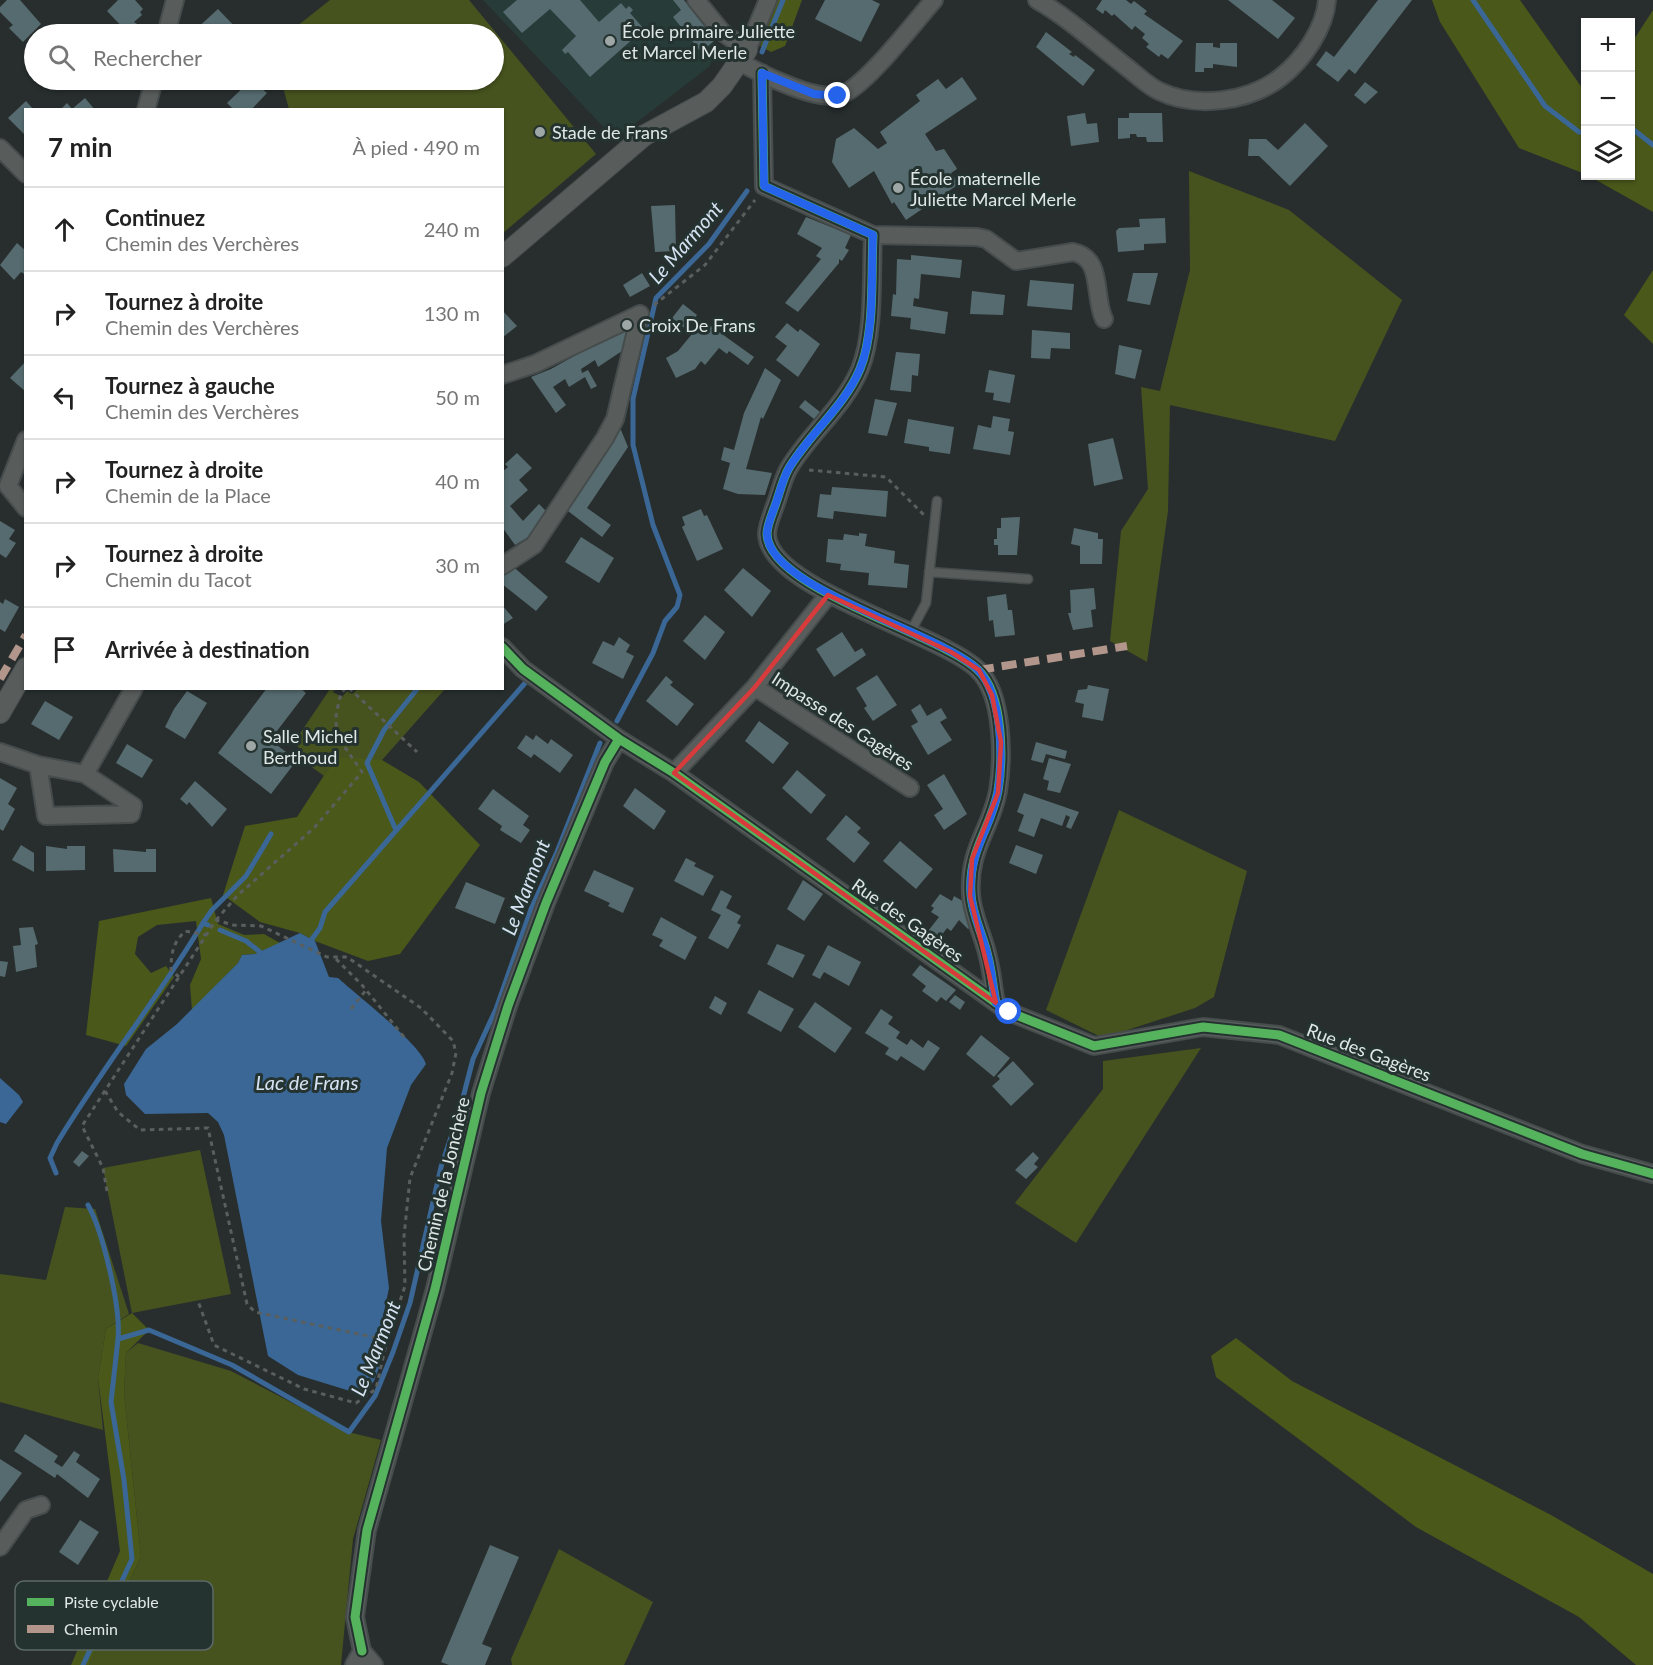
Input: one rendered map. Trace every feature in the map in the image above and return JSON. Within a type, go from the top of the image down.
[{"type":"street","points":[[169,24],[175,0]]},
{"type":"street","points":[[696,0],[722,32],[762,73],[814,94],[838,96],[858,85],[934,0]]},
{"type":"street","points":[[504,255],[645,135],[706,102],[722,86],[744,56],[768,0]]},
{"type":"street","points":[[1037,0],[1158,91],[1188,99],[1217,100],[1250,94],[1273,83],[1289,71],[1319,30],[1326,12],[1327,0]]},
{"type":"street","points":[[762,73],[760,192],[873,235],[977,237],[986,239],[1016,261],[1073,252],[1082,254],[1094,267],[1104,319]]},
{"type":"street","points":[[147,108],[151,90]]},
{"type":"street","points":[[0,148],[24,172]]},
{"type":"street","points":[[873,235],[868,340],[860,369],[842,400],[789,469],[767,535],[773,550],[787,566],[828,595],[951,652],[979,670],[992,695],[999,718],[998,793],[972,859],[970,896],[988,958],[996,1003]]},
{"type":"street","points":[[504,374],[535,364],[645,310]]},
{"type":"street","points":[[504,565],[534,545],[615,419],[645,310]]},
{"type":"street","points":[[24,445],[8,486],[24,506]]},
{"type":"street","name":"Impasse des Gagères","points":[[674,773],[755,687],[828,595]]},
{"type":"street","name":"Rue des Gagères","points":[[504,650],[524,669],[620,739],[674,773],[1009,1012],[1094,1046],[1203,1027],[1279,1035],[1582,1154],[1653,1174]]},
{"type":"street","points":[[0,713],[24,671]]},
{"type":"street","name":"Impasse des Gagères","points":[[755,687],[910,788]]},
{"type":"street","points":[[85,774],[133,690]]},
{"type":"street","name":"Chemin de la Jonchère","points":[[358,1658],[355,1617],[368,1530],[435,1289],[481,1093],[508,1006],[546,903],[605,762],[620,739]]},
{"type":"street","points":[[0,752],[38,765],[85,774],[134,806],[131,814],[46,816],[38,765]]},
{"type":"street","points":[[0,1547],[26,1510],[41,1505]]},
{"type":"street","points":[[358,1658],[374,1665]]},
{"type":"lane","points":[[910,633],[926,603],[937,501]]},
{"type":"lane","points":[[930,572],[1028,579]]},
{"type":"path","points":[[645,310],[663,300],[705,265],[746,214],[760,192]]},
{"type":"path","points":[[789,469],[886,477],[934,526]]},
{"type":"path","points":[[107,1191],[103,1168],[82,1126],[216,920],[238,895],[314,828],[362,772],[335,729],[335,715],[341,693],[345,690]]},
{"type":"path","points":[[349,690],[417,752]]},
{"type":"path","points":[[198,1300],[214,1345],[303,1389],[356,1403],[376,1389],[387,1340],[405,1286],[404,1236],[410,1178],[452,1073],[456,1053],[453,1041],[421,1008],[347,957],[327,957],[261,926],[233,925],[216,920]]},
{"type":"path","points":[[179,976],[171,970],[171,955],[176,940],[185,931],[206,935]]},
{"type":"path","points":[[334,957],[366,990],[380,1006],[381,1011],[405,1037]]},
{"type":"path","points":[[351,1009],[366,990]]},
{"type":"path","points":[[105,1090],[118,1112],[140,1130],[208,1128],[247,1304],[255,1312],[387,1340]]},
{"type":"highlighted area","points":[[828,595],[951,652],[979,670],[992,695],[1001,742],[998,793],[972,859],[970,896],[996,1003],[674,773],[755,687]]},
{"type":"shaded area","points":[[483,0],[680,0],[717,46],[710,66],[615,139]]},
{"type":"green space","name":"Stade de Frans","points":[[330,0],[469,0],[489,24],[300,24]]},
{"type":"green space","points":[[778,0],[802,0],[785,46],[771,52],[760,46]]},
{"type":"green space","points":[[1432,0],[1520,0],[1581,86],[1581,172],[1519,148],[1440,22]]},
{"type":"green space","points":[[1653,10],[1653,212],[1596,180],[1635,180],[1635,38]]},
{"type":"green space","name":"Stade de Frans","points":[[504,42],[596,154],[504,232],[504,108],[289,108],[284,90],[504,90]]},
{"type":"green space","points":[[1189,171],[1289,210],[1402,300],[1335,441],[1170,405],[1168,511],[1147,662],[1110,641],[1121,531],[1148,489],[1141,387],[1160,391],[1190,270]]},
{"type":"green space","points":[[1653,270],[1653,344],[1624,315]]},
{"type":"green space","points":[[329,690],[334,690],[333,692],[342,697],[347,691],[352,694],[357,690],[444,690],[382,760],[377,760],[372,765],[336,757],[324,776],[309,765],[297,745],[299,735]]},
{"type":"green space","points":[[336,757],[382,760],[419,782],[480,845],[400,954],[368,961],[300,933],[260,922],[223,895],[245,826],[297,817]]},
{"type":"green space","points":[[1119,810],[1247,871],[1214,997],[1195,1008],[1103,1038],[1046,1010]]},
{"type":"green space","points":[[211,898],[218,924],[244,935],[264,934],[280,943],[255,954],[242,955],[238,963],[192,1010],[190,985],[201,959],[196,921],[157,925],[138,937],[135,954],[151,973],[166,966],[174,977],[126,1046],[86,1035],[99,921]]},
{"type":"green space","points":[[1201,1048],[1076,1243],[1015,1203],[1103,1089],[1103,1061]]},
{"type":"green space","points":[[200,1150],[231,1294],[132,1313],[103,1168]]},
{"type":"green space","points":[[65,1207],[95,1209],[129,1314],[106,1329],[98,1378],[103,1430],[0,1402],[0,1274],[46,1280]]},
{"type":"green space","points":[[132,1313],[149,1330],[126,1353],[124,1393],[141,1557],[129,1581],[107,1581],[120,1551],[98,1378],[106,1329]]},
{"type":"green space","points":[[1236,1338],[1292,1381],[1551,1515],[1653,1574],[1653,1665],[1636,1665],[1579,1617],[1416,1527],[1216,1377],[1211,1356]]},
{"type":"green space","points":[[138,1343],[231,1371],[348,1432],[381,1440],[353,1539],[341,1665],[89,1665],[96,1650],[213,1650],[213,1581],[129,1581],[141,1557],[124,1393],[126,1353]]},
{"type":"green space","points":[[559,1549],[653,1602],[624,1665],[512,1665],[511,1659]]},
{"type":"green space","points":[[77,1650],[96,1650],[89,1665],[71,1665]]},
{"type":"water","name":"Lac de Frans","points":[[300,933],[315,941],[329,977],[338,978],[387,1020],[421,1055],[426,1064],[411,1085],[387,1148],[381,1221],[389,1288],[380,1331],[380,1365],[374,1381],[363,1395],[298,1375],[268,1356],[224,1135],[218,1122],[208,1113],[145,1114],[126,1095],[124,1084],[146,1049],[177,1024],[238,963],[242,955],[255,954]]},
{"type":"water","points":[[0,1078],[19,1095],[23,1102],[6,1124],[0,1122]]},
{"type":"building","points":[[7,0],[20,0],[41,24],[24,24],[23,42],[9,28],[13,25],[0,12],[0,7]]},
{"type":"building","points":[[118,0],[135,0],[143,9],[140,12],[142,15],[134,22],[137,24],[119,24],[107,11]]},
{"type":"building","points":[[517,0],[580,0],[599,22],[621,3],[626,9],[629,6],[633,10],[630,13],[644,29],[590,77],[568,52],[565,54],[562,50],[576,36],[550,9],[522,33],[503,12]]},
{"type":"building","points":[[673,0],[684,0],[715,40],[701,52],[673,17],[681,10]]},
{"type":"building","points":[[825,0],[872,0],[880,4],[861,42],[815,19]]},
{"type":"building","points":[[1102,0],[1126,0],[1131,4],[1134,1],[1147,11],[1144,14],[1183,41],[1168,59],[1161,54],[1159,57],[1146,47],[1149,44],[1142,38],[1145,34],[1135,26],[1132,30],[1114,14],[1112,16],[1105,10],[1103,14],[1096,9]]},
{"type":"building","points":[[1228,0],[1272,0],[1295,18],[1278,39]]},
{"type":"building","points":[[1378,0],[1412,0],[1355,74],[1349,69],[1338,82],[1316,65],[1326,51],[1334,57]]},
{"type":"building","points":[[218,9],[232,24],[202,24]]},
{"type":"building","points":[[1046,32],[1072,52],[1069,54],[1074,57],[1075,55],[1095,70],[1083,86],[1036,47]]},
{"type":"building","points":[[1196,43],[1213,43],[1213,47],[1220,48],[1220,43],[1237,43],[1237,67],[1213,64],[1213,68],[1204,68],[1204,72],[1195,72]]},
{"type":"building","points":[[962,77],[977,99],[925,134],[936,151],[944,149],[957,169],[951,173],[959,184],[906,220],[894,202],[892,204],[874,171],[849,188],[832,162],[836,139],[854,128],[878,149],[887,143],[880,132],[920,101],[916,95],[938,79],[946,89]]},
{"type":"building","points":[[1365,82],[1378,92],[1365,104],[1354,95]]},
{"type":"building","points":[[241,90],[263,90],[267,93],[253,108],[232,108],[227,103]]},
{"type":"building","points":[[85,98],[93,108],[73,108]]},
{"type":"building","points":[[26,101],[32,108],[24,108],[24,134],[8,118]]},
{"type":"building","points":[[67,103],[71,108],[62,108]]},
{"type":"building","points":[[1085,113],[1087,124],[1097,123],[1099,142],[1071,146],[1067,116]]},
{"type":"building","points":[[1129,113],[1162,113],[1163,142],[1147,142],[1146,137],[1137,137],[1136,134],[1130,134],[1130,138],[1118,139],[1118,118],[1129,118]]},
{"type":"building","points":[[1305,123],[1328,146],[1290,186],[1259,156],[1248,156],[1249,139],[1266,139],[1278,150]]},
{"type":"building","points":[[675,205],[676,251],[655,252],[651,206]]},
{"type":"building","points":[[806,217],[851,235],[845,248],[849,250],[842,261],[839,259],[839,263],[798,312],[785,303],[821,259],[816,256],[822,248],[797,234]]},
{"type":"building","points":[[1165,218],[1166,243],[1144,244],[1144,250],[1118,252],[1116,231],[1119,228],[1140,227],[1139,219]]},
{"type":"building","points":[[17,243],[24,249],[24,274],[21,272],[14,280],[0,265]]},
{"type":"building","points":[[911,255],[962,260],[960,278],[921,274],[919,299],[914,298],[913,306],[948,312],[945,334],[910,329],[911,318],[891,316],[893,294],[896,295],[897,259],[911,260]]},
{"type":"building","points":[[642,273],[650,286],[630,297],[623,285]]},
{"type":"building","points":[[1133,273],[1158,273],[1150,305],[1127,301]]},
{"type":"building","points":[[1030,280],[1074,284],[1072,310],[1027,306]]},
{"type":"building","points":[[972,291],[1005,295],[1003,315],[970,314]]},
{"type":"building","points":[[683,304],[697,315],[689,326],[701,333],[708,324],[754,357],[748,365],[729,351],[727,354],[719,348],[705,365],[701,361],[695,369],[676,378],[666,358],[678,351],[692,334],[672,318]]},
{"type":"building","points":[[504,312],[517,326],[504,336]]},
{"type":"building","points":[[787,323],[798,332],[800,329],[820,344],[798,377],[776,360],[787,346],[775,337]]},
{"type":"building","points":[[624,328],[629,333],[622,351],[598,367],[595,360],[581,369],[582,373],[588,370],[597,386],[591,389],[585,377],[569,387],[565,379],[553,387],[566,405],[556,413],[531,377],[551,369]]},
{"type":"building","points":[[1032,330],[1070,333],[1070,349],[1051,348],[1050,359],[1031,358]]},
{"type":"building","points":[[1119,345],[1142,350],[1135,379],[1115,374]]},
{"type":"building","points":[[896,352],[920,354],[918,376],[912,375],[911,392],[890,390]]},
{"type":"building","points":[[24,363],[24,390],[10,378]]},
{"type":"building","points":[[765,368],[781,380],[763,419],[761,417],[746,469],[772,473],[765,495],[738,494],[723,489],[730,463],[721,460],[724,447],[734,450],[744,413]]},
{"type":"building","points":[[989,370],[1015,375],[1010,403],[993,400],[994,393],[985,392]]},
{"type":"building","points":[[875,399],[897,403],[887,436],[868,433]]},
{"type":"building","points":[[805,400],[820,412],[814,419],[799,407]]},
{"type":"building","points":[[993,416],[1010,419],[1008,431],[1014,432],[1010,455],[973,449],[978,425],[991,428]]},
{"type":"building","points":[[908,419],[954,427],[950,454],[929,451],[929,447],[904,443]]},
{"type":"building","points":[[617,429],[621,430],[628,447],[587,508],[611,525],[602,537],[564,508]]},
{"type":"building","points":[[1113,438],[1123,479],[1094,486],[1088,444]]},
{"type":"building","points":[[517,453],[532,468],[519,480],[528,490],[510,506],[523,521],[539,504],[549,514],[535,533],[515,545],[504,530],[504,470],[508,467],[505,464]]},
{"type":"building","points":[[832,487],[888,491],[886,517],[834,511],[833,519],[817,517],[820,494],[831,495]]},
{"type":"building","points":[[701,509],[704,516],[707,515],[723,549],[697,561],[682,527],[685,525],[682,517]]},
{"type":"building","points":[[1020,517],[1017,555],[998,555],[998,545],[994,545],[994,539],[997,539],[997,528],[1001,528],[1001,518]]},
{"type":"building","points":[[0,521],[15,530],[9,539],[16,543],[6,558],[0,554]]},
{"type":"building","points":[[1074,528],[1098,533],[1098,539],[1103,539],[1102,564],[1080,564],[1080,546],[1071,544]]},
{"type":"building","points":[[859,533],[867,534],[865,546],[895,551],[894,563],[909,565],[907,588],[868,585],[869,573],[840,570],[841,564],[826,562],[828,539],[843,540],[844,534],[859,536]]},
{"type":"building","points":[[581,537],[614,558],[599,583],[565,562]]},
{"type":"building","points":[[510,564],[548,597],[536,611],[504,586],[504,568]]},
{"type":"building","points":[[743,568],[771,591],[752,617],[724,590]]},
{"type":"building","points":[[1094,588],[1096,609],[1091,610],[1093,627],[1073,630],[1068,613],[1071,613],[1070,590]]},
{"type":"building","points":[[1006,594],[1008,610],[1012,610],[1015,635],[995,637],[993,620],[989,621],[987,597]]},
{"type":"building","points":[[5,599],[19,607],[5,632],[0,629],[0,602],[3,604]]},
{"type":"building","points":[[504,607],[513,618],[504,624]]},
{"type":"building","points":[[705,615],[725,632],[705,660],[683,641]]},
{"type":"building","points":[[842,632],[855,652],[862,648],[866,655],[834,677],[816,649]]},
{"type":"building","points":[[619,637],[630,645],[626,652],[634,656],[623,679],[592,663],[603,641],[614,646]]},
{"type":"building","points":[[877,675],[897,705],[873,721],[864,708],[867,706],[856,688]]},
{"type":"building","points":[[666,676],[673,682],[670,685],[694,704],[677,726],[646,701]]},
{"type":"building","points":[[1088,685],[1109,689],[1103,721],[1082,717],[1084,704],[1075,702],[1078,690],[1087,689]]},
{"type":"building","name":"Salle Michel Berthoud","points":[[265,690],[302,690],[306,693],[270,740],[297,760],[271,794],[218,753]]},
{"type":"building","points":[[187,691],[207,703],[185,739],[165,727]]},
{"type":"building","points":[[45,701],[73,717],[59,740],[31,724]]},
{"type":"building","points":[[920,704],[927,716],[941,708],[947,718],[940,722],[952,740],[928,755],[911,726],[918,722],[911,710]]},
{"type":"building","points":[[759,721],[789,743],[773,764],[745,741]]},
{"type":"building","points":[[526,735],[533,740],[536,735],[548,744],[551,739],[573,755],[560,773],[534,754],[531,758],[517,748]]},
{"type":"building","points":[[1036,742],[1067,751],[1065,759],[1046,754],[1043,763],[1031,760]]},
{"type":"building","points":[[127,744],[153,760],[142,778],[116,763]]},
{"type":"building","points":[[1049,758],[1071,764],[1060,793],[1047,790],[1049,781],[1043,779]]},
{"type":"building","points":[[797,770],[826,795],[811,814],[782,788]]},
{"type":"building","points":[[944,774],[967,814],[944,830],[934,815],[943,809],[927,785]]},
{"type":"building","points":[[0,778],[17,788],[8,804],[15,809],[3,831],[0,829]]},
{"type":"building","points":[[195,781],[227,809],[212,827],[189,802],[187,805],[180,799]]},
{"type":"building","points":[[635,788],[666,811],[654,830],[623,806]]},
{"type":"building","points":[[493,789],[529,816],[523,825],[530,830],[521,843],[500,830],[502,826],[478,809]]},
{"type":"building","points":[[1024,793],[1079,812],[1071,829],[1066,827],[1070,817],[1066,815],[1062,826],[1041,818],[1034,837],[1018,831],[1024,815],[1017,812]]},
{"type":"building","points":[[846,815],[861,828],[857,832],[870,843],[854,863],[826,839]]},
{"type":"building","points":[[900,841],[933,869],[916,889],[883,861]]},
{"type":"building","points":[[21,845],[34,853],[34,872],[12,860]]},
{"type":"building","points":[[1016,845],[1043,855],[1036,874],[1009,863]]},
{"type":"building","points":[[46,846],[67,849],[67,846],[85,846],[85,870],[46,871]]},
{"type":"building","points":[[113,849],[146,852],[146,849],[156,849],[156,872],[114,872]]},
{"type":"building","points":[[686,858],[696,863],[694,866],[714,876],[703,896],[674,881]]},
{"type":"building","points":[[594,870],[634,888],[623,913],[608,906],[610,903],[584,891]]},
{"type":"building","points":[[803,880],[823,894],[804,921],[787,909]]},
{"type":"building","points":[[466,882],[505,898],[495,924],[455,908]]},
{"type":"building","points":[[721,890],[732,896],[726,908],[741,916],[737,923],[741,925],[728,949],[708,938],[721,915],[711,910]]},
{"type":"building","points":[[940,894],[952,901],[954,896],[966,903],[971,927],[968,929],[959,920],[951,931],[947,928],[936,943],[925,935],[939,917],[931,912],[934,908],[931,906]]},
{"type":"building","points":[[661,917],[697,937],[685,960],[659,946],[663,940],[652,935]]},
{"type":"building","points":[[33,927],[38,944],[35,945],[37,967],[16,972],[13,946],[21,945],[19,928]]},
{"type":"building","points":[[777,944],[805,955],[793,978],[767,964]]},
{"type":"building","points":[[828,945],[861,962],[849,986],[824,972],[820,979],[812,975]]},
{"type":"building","points":[[0,961],[8,962],[5,977],[0,976]]},
{"type":"building","points":[[920,965],[956,990],[946,1001],[941,997],[937,1002],[922,991],[926,986],[912,975]]},
{"type":"building","points":[[759,990],[794,1009],[781,1032],[747,1013]]},
{"type":"building","points":[[955,995],[965,1002],[960,1010],[949,1002]]},
{"type":"building","points":[[715,996],[727,1003],[721,1015],[709,1008]]},
{"type":"building","points":[[815,1002],[852,1028],[835,1053],[798,1027]]},
{"type":"building","points":[[881,1009],[893,1017],[888,1024],[900,1032],[896,1038],[907,1045],[911,1039],[923,1048],[928,1040],[940,1048],[924,1071],[901,1056],[897,1061],[885,1054],[889,1048],[865,1033]]},
{"type":"building","points":[[981,1035],[1010,1058],[994,1077],[966,1054]]},
{"type":"building","points":[[1013,1061],[1034,1084],[1011,1106],[992,1086],[1000,1079],[997,1076]]},
{"type":"building","points":[[82,1151],[89,1156],[79,1167],[73,1162]]},
{"type":"building","points":[[1033,1152],[1039,1158],[1034,1164],[1038,1167],[1026,1179],[1015,1170]]},
{"type":"building","points":[[25,1434],[58,1456],[54,1462],[62,1467],[74,1451],[80,1455],[76,1462],[100,1479],[88,1498],[57,1474],[55,1478],[14,1451]]},
{"type":"building","points":[[0,1459],[22,1473],[0,1502]]},
{"type":"building","points":[[80,1520],[99,1532],[78,1565],[59,1552]]},
{"type":"building","points":[[490,1545],[519,1557],[482,1644],[492,1648],[485,1665],[449,1665],[441,1662]]},
{"type":"waterway","name":"Le Marmont","points":[[762,52],[783,0]]},
{"type":"waterway","points":[[1473,0],[1545,106],[1581,132]]},
{"type":"waterway","points":[[1635,131],[1653,145]]},
{"type":"waterway","name":"Le Marmont","points":[[617,721],[653,653],[665,621],[677,607],[680,595],[653,525],[633,445],[633,399],[656,298],[709,244],[747,191]]},
{"type":"waterway","points":[[312,939],[320,928],[325,912],[526,682]]},
{"type":"waterway","points":[[395,828],[367,763],[384,730],[416,690]]},
{"type":"waterway","name":"Le Marmont","points":[[122,1581],[132,1559],[124,1480],[111,1402],[118,1339],[149,1330],[232,1365],[349,1432],[375,1396],[410,1303],[441,1167],[459,1113],[473,1059],[496,1009],[531,909],[557,852],[600,743]]},
{"type":"waterway","points":[[208,925],[203,923],[212,910],[246,876],[271,834]]},
{"type":"waterway","points":[[56,1173],[50,1158],[57,1143],[203,923]]},
{"type":"waterway","points":[[220,930],[246,941],[260,952]]},
{"type":"waterway","points":[[88,1205],[94,1217],[110,1270],[117,1308],[118,1339]]},
{"type":"waterway","name":"Le Marmont","points":[[83,1665],[90,1650]]},
{"type":"marked path","points":[[0,679],[24,638]]},
{"type":"marked path","points":[[979,670],[1127,646]]},
{"type":"cycle path","points":[[762,73],[764,186],[873,235],[870,321],[865,355],[845,396],[789,468],[770,518],[767,534],[775,554],[795,573],[825,592],[959,656],[978,670],[987,681],[993,695],[1000,728],[1000,778],[995,804],[976,852],[971,878],[971,894],[986,949],[996,1003]]},
{"type":"cycle path","points":[[504,649],[523,669],[619,739],[674,773],[1009,1012],[1094,1046],[1203,1027],[1279,1035],[1582,1154],[1653,1174]]},
{"type":"cycle path","points":[[362,1651],[355,1617],[367,1530],[435,1289],[481,1093],[508,1006],[546,903],[605,762],[619,739]]},
{"type":"place","name":"École primaire Juliette et Marcel Merle","points":[[610,41]]},
{"type":"place","name":"Stade de Frans","points":[[540,132]]},
{"type":"place","name":"École maternelle Juliette Marcel Merle","points":[[898,188]]},
{"type":"place","name":"Croix De Frans","points":[[627,325]]},
{"type":"place","name":"Salle Michel Berthoud","points":[[251,746]]},
{"type":"route","points":[[838,96],[814,94],[762,73],[764,186],[873,235],[868,340],[860,369],[842,400],[789,469],[773,511],[767,535],[773,550],[787,566],[828,595],[951,652],[979,670],[992,695],[999,718],[998,793],[972,859],[970,896],[988,958],[996,1003],[1009,1012]]}]
